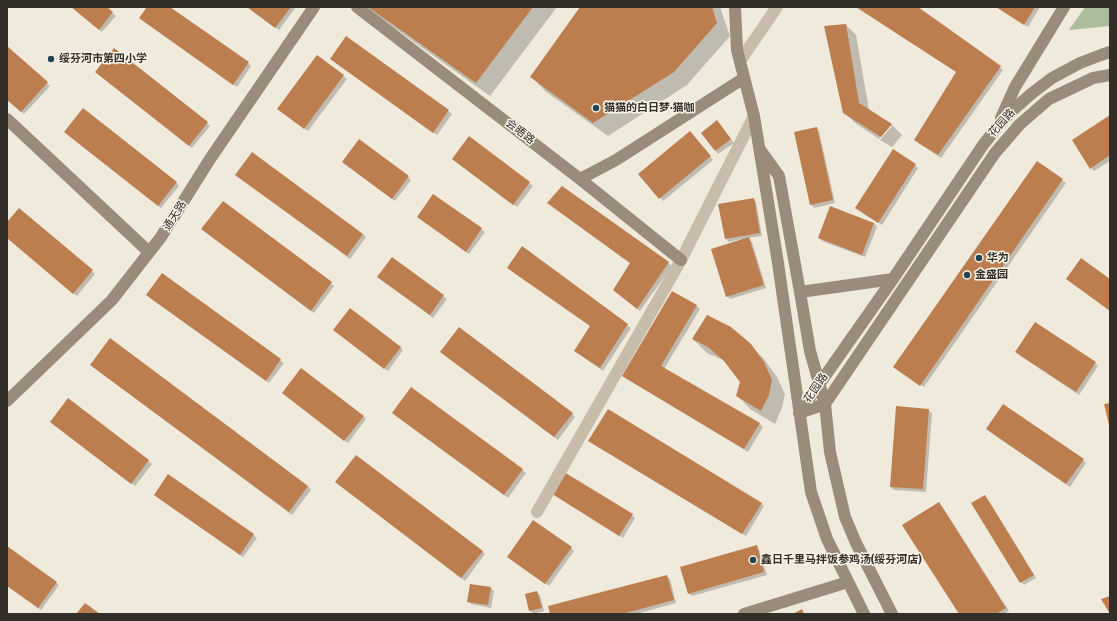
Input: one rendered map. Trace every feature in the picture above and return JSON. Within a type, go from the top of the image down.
[{"type":"main road","name":"通天路","points":[[7,401],[112,300],[161,237],[210,159],[314,7]]},
{"type":"main road","name":"会晤路","points":[[357,7],[580,179],[681,260]]},
{"type":"main road","points":[[735,7],[737,50],[754,116],[778,264],[811,492],[827,539],[864,614]]},
{"type":"main road","points":[[998,126],[1015,87],[1064,7]]},
{"type":"main road","name":"花园路","points":[[799,413],[998,126],[1031,94],[1052,78],[1080,63],[1101,54],[1110,52]]},
{"type":"main road","name":"花园路","points":[[799,413],[825,404],[995,153],[1020,124],[1049,99],[1094,78],[1110,75]]},
{"type":"main road","points":[[580,179],[616,160],[744,78]]},
{"type":"main road","points":[[7,119],[149,252]]},
{"type":"main road","points":[[759,149],[779,176],[810,351],[825,404],[830,452],[845,517],[856,543],[892,614]]},
{"type":"main road","points":[[800,292],[893,279]]},
{"type":"main road","points":[[744,614],[848,582]]},
{"type":"street","points":[[740,62],[776,7]]},
{"type":"street","points":[[537,512],[681,260],[754,116]]},
{"type":"green space","points":[[1085,7],[1110,7],[1110,26],[1069,30]]},
{"type":"building","points":[[71,7],[107,7],[113,12],[99,30]]},
{"type":"building","points":[[147,7],[170,7],[249,62],[233,85],[139,18]]},
{"type":"building","points":[[247,7],[291,7],[275,28]]},
{"type":"building","points":[[368,7],[533,7],[476,83]]},
{"type":"building","points":[[580,7],[712,7],[717,23],[674,72],[593,123],[530,77]]},
{"type":"building","points":[[856,7],[918,7],[1001,66],[938,155],[914,140],[956,72]]},
{"type":"building","points":[[996,7],[1035,7],[1024,25]]},
{"type":"building","points":[[846,24],[859,103],[892,124],[881,137],[843,113],[824,26]]},
{"type":"building","points":[[346,36],[449,110],[433,133],[330,59]]},
{"type":"building","points":[[7,46],[48,82],[21,112],[7,100]]},
{"type":"building","points":[[114,48],[208,122],[189,146],[95,72]]},
{"type":"building","points":[[317,55],[344,75],[304,129],[277,109]]},
{"type":"building","points":[[83,108],[177,182],[158,206],[64,132]]},
{"type":"building","points":[[1110,115],[1110,155],[1090,169],[1072,140]]},
{"type":"building","points":[[717,120],[731,139],[715,151],[701,133]]},
{"type":"building","points":[[817,127],[833,200],[810,205],[794,132]]},
{"type":"building","points":[[690,131],[711,156],[659,199],[638,174]]},
{"type":"building","points":[[469,136],[530,182],[513,205],[452,159]]},
{"type":"building","points":[[359,139],[409,176],[392,199],[342,162]]},
{"type":"building","points":[[893,149],[916,164],[878,223],[855,208]]},
{"type":"building","points":[[252,152],[363,234],[347,256],[235,175]]},
{"type":"building","points":[[1037,161],[1063,179],[920,386],[893,367]]},
{"type":"building","points":[[562,186],[669,262],[637,309],[613,290],[630,263],[547,203]]},
{"type":"building","points":[[433,194],[482,228],[466,252],[417,217]]},
{"type":"building","points":[[754,198],[760,233],[725,239],[718,204]]},
{"type":"building","points":[[223,201],[332,282],[311,311],[201,229]]},
{"type":"building","points":[[830,206],[874,223],[862,255],[818,238]]},
{"type":"building","points":[[19,208],[93,270],[73,294],[7,238],[7,222]]},
{"type":"building","points":[[749,237],[764,285],[726,297],[711,249]]},
{"type":"building","points":[[522,246],[628,324],[600,368],[574,351],[590,326],[507,268]]},
{"type":"building","points":[[392,257],[444,295],[430,315],[377,277]]},
{"type":"building","points":[[1081,258],[1110,279],[1110,311],[1066,279]]},
{"type":"building","points":[[162,273],[281,359],[266,381],[146,295]]},
{"type":"building","points":[[672,291],[697,305],[661,366],[760,423],[744,449],[622,376]]},
{"type":"building","points":[[350,308],[401,347],[384,369],[333,330]]},
{"type":"building","points":[[707,315],[731,327],[751,344],[764,362],[772,380],[769,395],[761,411],[736,396],[740,382],[724,361],[708,347],[692,339]]},
{"type":"building","points":[[1035,322],[1096,362],[1076,392],[1015,352]]},
{"type":"building","points":[[459,327],[573,413],[554,437],[440,352]]},
{"type":"building","points":[[110,338],[308,486],[289,512],[90,365]]},
{"type":"building","points":[[301,368],[364,416],[344,441],[282,393]]},
{"type":"building","points":[[411,387],[523,469],[504,495],[392,413]]},
{"type":"building","points":[[68,398],[149,460],[131,484],[50,422]]},
{"type":"building","points":[[1110,403],[1110,425],[1109,425],[1104,404]]},
{"type":"building","points":[[1003,404],[1084,459],[1066,484],[986,429]]},
{"type":"building","points":[[896,406],[929,409],[923,489],[890,487]]},
{"type":"building","points":[[608,409],[762,503],[742,534],[588,441]]},
{"type":"building","points":[[356,455],[483,551],[461,578],[335,482]]},
{"type":"building","points":[[564,472],[633,514],[619,536],[551,493]]},
{"type":"building","points":[[168,474],[254,534],[240,555],[154,495]]},
{"type":"building","points":[[985,495],[1034,575],[1020,583],[971,503]]},
{"type":"building","points":[[939,502],[1006,608],[996,614],[959,614],[902,525]]},
{"type":"building","points":[[533,520],[572,547],[545,584],[507,557]]},
{"type":"building","points":[[757,545],[764,572],[688,594],[680,567]]},
{"type":"building","points":[[7,546],[57,582],[38,608],[7,586]]},
{"type":"building","points":[[667,575],[674,600],[622,614],[550,614],[548,606]]},
{"type":"building","points":[[470,584],[491,587],[488,605],[467,602]]},
{"type":"building","points":[[537,591],[542,608],[529,611],[525,594]]},
{"type":"building","points":[[1110,596],[1110,614],[1101,599]]},
{"type":"building","points":[[85,603],[100,614],[76,614]]},
{"type":"building","points":[[802,609],[804,614],[793,614]]},
{"type":"place","name":"绥芬河市第四小学","points":[[51,59]]},
{"type":"place","name":"猫猫的白日梦·猫咖","points":[[596,108]]},
{"type":"place","name":"华为","points":[[979,258]]},
{"type":"place","name":"金盛园","points":[[967,275]]},
{"type":"place","name":"鑫日千里马拌饭参鸡汤(绥芬河店)","points":[[753,560]]}]
